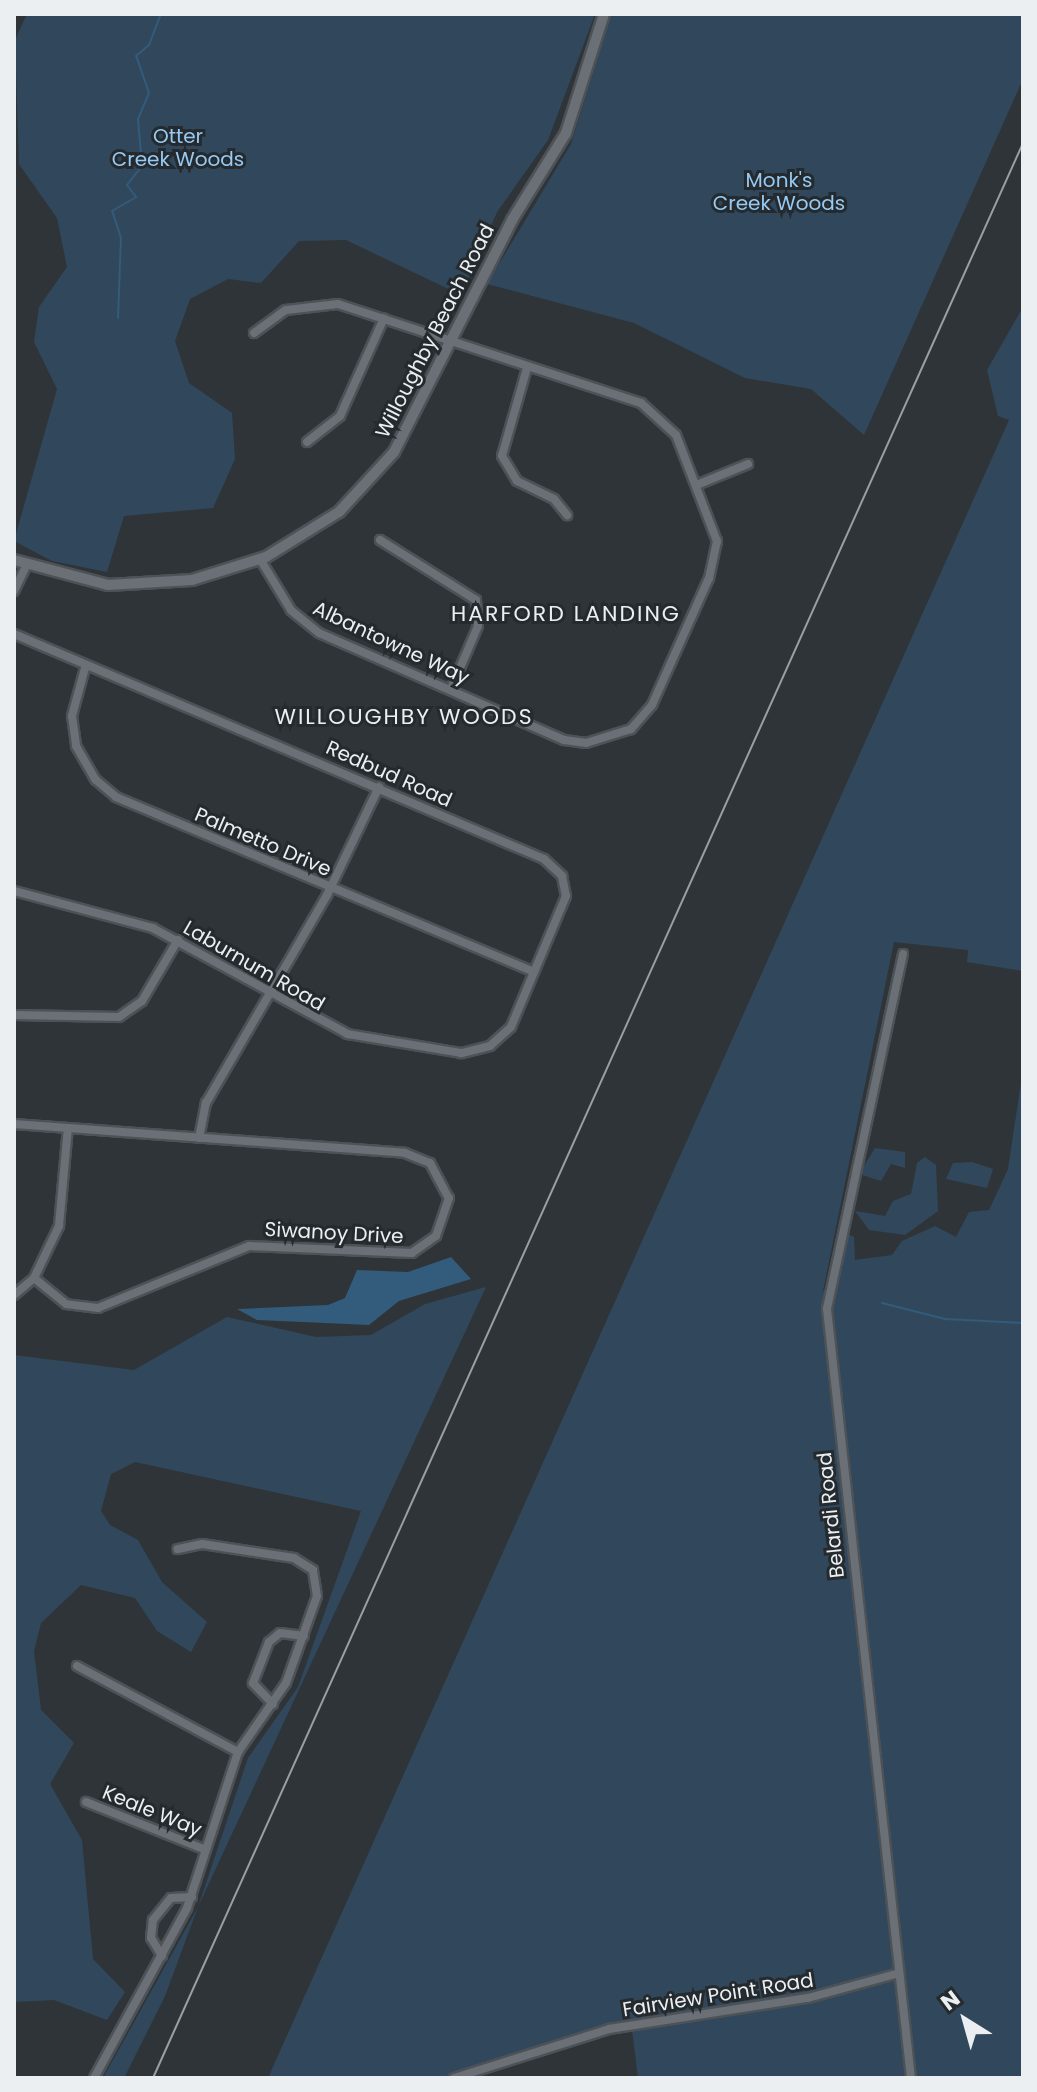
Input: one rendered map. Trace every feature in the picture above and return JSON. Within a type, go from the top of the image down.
[{"type":"street","name":"Willoughby Beach Road","points":[[14,560],[26,566],[141,585],[192,580],[260,559],[339,512],[372,479],[452,344],[512,220],[566,133],[604,14]]},
{"type":"street","name":"Albantowne Way","points":[[254,333],[271,316],[309,303],[384,318],[452,344],[651,408],[676,435],[699,484],[715,529],[715,561],[659,691],[631,729],[601,742],[564,740],[303,622],[260,559]]},
{"type":"street","points":[[307,442],[340,416],[384,318]]},
{"type":"street","points":[[527,368],[502,456],[517,481],[554,499],[567,515]]},
{"type":"street","points":[[699,484],[748,464]]},
{"type":"street","points":[[380,540],[468,588],[476,600],[478,626],[451,689]]},
{"type":"street","points":[[14,591],[26,566]]},
{"type":"street","name":"Redbud Road","points":[[14,634],[85,668],[379,787],[559,872],[565,902],[534,972]]},
{"type":"street","name":"Palmetto Drive","points":[[85,668],[72,732],[84,765],[104,788],[331,888],[534,972]]},
{"type":"street","points":[[199,1138],[206,1103],[331,888],[379,787]]},
{"type":"street","name":"Laburnum Road","points":[[14,891],[178,940],[270,995],[348,1034],[461,1053],[501,1038],[534,972]]},
{"type":"street","points":[[14,1015],[119,1017],[142,1001],[178,940]]},
{"type":"street","name":"Belardi Road","points":[[903,954],[827,1309],[896,1974],[911,2078]]},
{"type":"street","name":"Siwanoy Drive","points":[[14,1124],[419,1157],[445,1184],[449,1212],[436,1236],[412,1253],[249,1246],[98,1308],[66,1304],[34,1278]]},
{"type":"street","points":[[14,1295],[34,1278],[59,1226],[68,1128]]},
{"type":"street","points":[[94,2078],[192,1897],[238,1752],[273,1704],[304,1636],[318,1584],[306,1563],[202,1544],[178,1549]]},
{"type":"street","points":[[273,1704],[253,1683],[269,1642],[280,1633],[304,1636]]},
{"type":"street","points":[[77,1666],[238,1752]]},
{"type":"street","name":"Keale Way","points":[[86,1802],[206,1850]]},
{"type":"street","points":[[162,1956],[151,1938],[158,1910],[171,1898],[192,1897]]},
{"type":"street","name":"Fairview Point Road","points":[[454,2078],[609,2029],[808,1998],[896,1974]]},
{"type":"green space","name":"Otter Creek Woods","points":[[27,14],[595,14],[548,140],[497,212],[461,295],[346,240],[299,241],[261,283],[228,279],[190,299],[175,341],[189,383],[232,413],[235,459],[213,508],[124,516],[107,572],[52,561],[14,541],[57,389],[34,342],[39,307],[67,267],[57,218],[19,164],[15,40]]},
{"type":"green space","name":"Monk's Creek Woods","points":[[611,14],[1023,14],[1023,79],[864,435],[811,389],[745,378],[634,323],[487,284],[571,144]]},
{"type":"green space","points":[[1023,307],[1023,971],[967,962],[968,950],[894,942],[823,1291],[831,1295],[846,1233],[854,1237],[855,1260],[892,1255],[902,1241],[935,1226],[956,1237],[969,1212],[989,1210],[1008,1169],[1023,1069],[1023,2078],[638,2078],[632,2030],[672,2016],[455,2078],[268,2078],[1009,420],[998,416],[987,370]]},
{"type":"green space","points":[[875,1148],[905,1152],[905,1168],[891,1164],[881,1181],[859,1174]]},
{"type":"green space","points":[[925,1157],[936,1165],[938,1211],[905,1235],[869,1230],[855,1211],[885,1216],[893,1201],[911,1194],[917,1163]]},
{"type":"green space","points":[[972,1162],[993,1169],[987,1188],[946,1179],[953,1163]]},
{"type":"green space","points":[[486,1287],[198,1907],[248,1758],[298,1687],[361,1511],[135,1462],[111,1474],[101,1511],[110,1525],[138,1540],[162,1582],[207,1622],[191,1652],[157,1631],[135,1598],[81,1585],[41,1623],[34,1651],[41,1710],[74,1743],[50,1784],[82,1840],[93,1959],[125,1992],[107,2020],[54,2000],[14,2002],[14,1355],[134,1370],[227,1317],[316,1337],[371,1335],[425,1304]]},
{"type":"green space","points":[[198,1907],[165,1996],[124,2078],[103,2078]]},
{"type":"shaded area","points":[[451,1257],[471,1279],[399,1301],[369,1325],[257,1320],[237,1309],[328,1305],[345,1298],[357,1270],[408,1272]]},
{"type":"waterway","points":[[118,318],[121,238],[112,211],[136,197],[127,185],[142,166],[138,119],[149,93],[136,56],[149,45],[161,14]]},
{"type":"waterway","points":[[882,1303],[945,1319],[1023,1323]]},
{"type":"railway","points":[[153,2078],[1023,143]]},
{"type":"district","name":"HARFORD LANDING","points":[[566,614]]},
{"type":"district","name":"WILLOUGHBY WOODS","points":[[404,717]]}]
